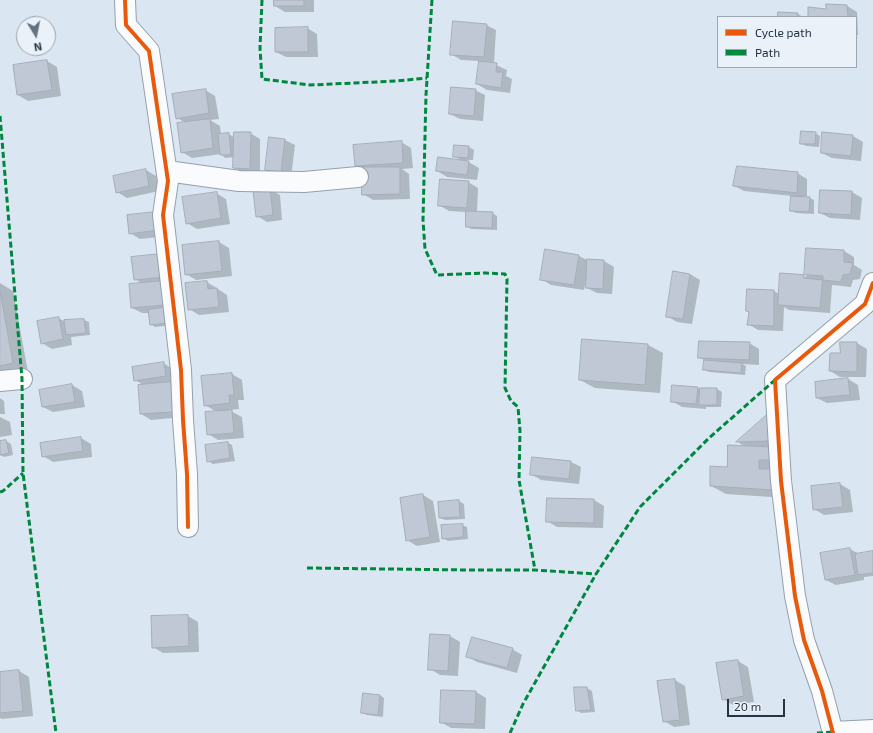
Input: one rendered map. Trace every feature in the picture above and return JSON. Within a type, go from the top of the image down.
[{"type":"street","points":[[125,0],[126,25],[149,51],[167,171],[168,181],[163,215],[181,370],[187,474],[188,527]]},
{"type":"street","points":[[167,171],[239,181],[304,182],[358,177]]},
{"type":"street","points":[[873,283],[865,304],[775,380],[781,481],[795,596],[804,640],[822,691],[833,733],[873,730]]},
{"type":"street","points":[[0,381],[22,379]]},
{"type":"building","points":[[274,0],[304,0],[304,6],[274,6]]},
{"type":"building","points":[[826,4],[847,5],[848,16],[808,16],[808,7],[826,9]]},
{"type":"building","points":[[778,12],[798,13],[797,16],[778,16]]},
{"type":"building","points":[[453,21],[487,24],[484,57],[450,55]]},
{"type":"building","points":[[308,27],[308,52],[275,52],[275,28]]},
{"type":"building","points":[[47,60],[52,90],[17,95],[13,65]]},
{"type":"building","points":[[479,61],[497,63],[496,72],[503,72],[501,88],[476,84]]},
{"type":"building","points":[[451,87],[476,89],[474,116],[449,114]]},
{"type":"building","points":[[206,89],[209,113],[176,119],[172,94]]},
{"type":"building","points":[[210,119],[213,148],[181,153],[177,123]]},
{"type":"building","points":[[801,131],[816,132],[815,144],[800,144]]},
{"type":"building","points":[[234,132],[251,132],[250,169],[233,168]]},
{"type":"building","points":[[822,132],[853,135],[851,156],[821,153]]},
{"type":"building","points":[[229,133],[231,155],[220,155],[218,134]]},
{"type":"building","points":[[269,137],[285,139],[281,172],[265,170]]},
{"type":"building","points":[[402,141],[403,163],[355,166],[353,145]]},
{"type":"building","points":[[454,145],[469,146],[468,158],[453,157]]},
{"type":"building","points":[[438,157],[469,161],[467,175],[436,171]]},
{"type":"building","points":[[737,166],[798,172],[797,193],[733,186]]},
{"type":"building","points":[[362,167],[400,167],[400,194],[362,195]]},
{"type":"building","points":[[146,169],[149,186],[116,193],[113,176]]},
{"type":"building","points":[[440,179],[469,181],[467,208],[438,206]]},
{"type":"building","points":[[270,188],[273,215],[256,217],[253,190]]},
{"type":"building","points":[[820,190],[852,191],[851,215],[819,213]]},
{"type":"building","points":[[217,192],[221,218],[186,224],[182,197]]},
{"type":"building","points":[[791,196],[810,197],[809,212],[790,211]]},
{"type":"building","points":[[466,211],[493,212],[492,228],[466,227]]},
{"type":"building","points":[[156,212],[158,230],[129,234],[127,215]]},
{"type":"building","points":[[219,241],[222,271],[185,275],[182,245]]},
{"type":"building","points":[[806,248],[844,250],[844,262],[853,263],[850,274],[843,275],[841,282],[804,278]]},
{"type":"building","points":[[545,249],[579,255],[574,285],[540,280]]},
{"type":"building","points":[[161,254],[164,277],[134,280],[131,257]]},
{"type":"building","points":[[587,259],[604,260],[603,289],[586,288]]},
{"type":"building","points":[[673,271],[690,274],[683,319],[666,317]]},
{"type":"building","points":[[780,273],[823,276],[820,308],[778,305]]},
{"type":"building","points":[[163,281],[165,305],[131,308],[129,284]]},
{"type":"building","points":[[207,281],[208,289],[217,288],[219,307],[188,310],[185,283]]},
{"type":"building","points":[[747,289],[774,290],[774,326],[747,325],[749,312],[746,311]]},
{"type":"building","points":[[0,291],[13,363],[0,366]]},
{"type":"building","points":[[166,307],[168,323],[150,325],[148,310]]},
{"type":"building","points":[[59,317],[63,339],[41,344],[37,321]]},
{"type":"building","points":[[84,319],[86,333],[66,335],[64,320]]},
{"type":"building","points":[[582,339],[648,344],[645,385],[579,380]]},
{"type":"building","points":[[699,341],[750,342],[749,360],[698,358]]},
{"type":"building","points":[[840,342],[857,342],[857,372],[829,371],[830,353],[840,353]]},
{"type":"building","points":[[704,360],[742,363],[741,373],[703,370]]},
{"type":"building","points":[[164,362],[166,376],[134,381],[132,367]]},
{"type":"building","points":[[232,373],[234,395],[229,395],[230,403],[204,406],[201,376]]},
{"type":"building","points":[[848,378],[850,395],[816,398],[815,382]]},
{"type":"building","points":[[171,382],[173,412],[140,414],[138,385]]},
{"type":"building","points":[[72,384],[75,402],[42,407],[39,390]]},
{"type":"building","points":[[672,385],[698,387],[696,404],[671,402]]},
{"type":"building","points":[[700,388],[717,388],[717,405],[699,405]]},
{"type":"building","points":[[232,410],[234,433],[207,435],[205,412]]},
{"type":"building","points":[[770,412],[773,441],[736,442]]},
{"type":"building","points":[[81,437],[83,451],[42,457],[40,443]]},
{"type":"building","points":[[6,440],[9,453],[0,455],[0,441]]},
{"type":"building","points":[[228,442],[230,458],[207,462],[205,445]]},
{"type":"building","points":[[728,445],[771,447],[771,460],[759,460],[759,469],[774,469],[773,490],[710,486],[710,466],[727,467]]},
{"type":"building","points":[[532,457],[571,461],[569,479],[530,475]]},
{"type":"building","points":[[840,483],[843,507],[813,510],[811,486]]},
{"type":"building","points":[[423,494],[430,537],[406,541],[400,498]]},
{"type":"building","points":[[547,498],[594,499],[594,523],[546,522]]},
{"type":"building","points":[[459,500],[460,517],[439,518],[438,502]]},
{"type":"building","points":[[463,524],[463,537],[442,539],[441,525]]},
{"type":"building","points":[[850,548],[855,575],[825,580],[820,553]]},
{"type":"building","points":[[873,551],[873,573],[858,575],[855,554]]},
{"type":"building","points":[[188,615],[189,646],[152,648],[151,616]]},
{"type":"building","points":[[430,634],[450,635],[448,671],[428,670]]},
{"type":"building","points":[[472,637],[513,648],[507,668],[466,657]]},
{"type":"building","points":[[738,660],[744,696],[722,700],[716,663]]},
{"type":"building","points":[[19,670],[23,711],[0,713],[0,672]]},
{"type":"building","points":[[675,679],[680,720],[663,722],[657,681]]},
{"type":"building","points":[[574,687],[587,687],[591,710],[576,711]]},
{"type":"building","points":[[441,690],[476,691],[475,724],[440,723]]},
{"type":"building","points":[[363,693],[380,695],[378,715],[361,713]]},
{"type":"marked path","points":[[262,0],[260,48],[262,79],[310,85],[397,81],[427,78]]},
{"type":"marked path","points":[[432,0],[426,95],[423,220],[425,249],[437,275],[486,273],[505,274],[507,279],[505,388],[511,401],[518,407],[520,431],[519,480],[535,570]]},
{"type":"marked path","points":[[0,116],[22,379],[23,473],[56,733]]},
{"type":"marked path","points":[[510,733],[523,704],[596,574],[640,507],[709,438],[775,380]]},
{"type":"marked path","points":[[0,492],[23,473]]},
{"type":"marked path","points":[[307,568],[535,570],[596,574]]},
{"type":"marked path","points":[[817,733],[833,732]]},
{"type":"cycle path","points":[[125,0],[126,25],[149,51],[168,181],[163,215],[181,370],[187,474],[188,527]]},
{"type":"cycle path","points":[[833,733],[822,691],[804,640],[795,596],[781,481],[775,380],[865,304],[873,283]]}]
